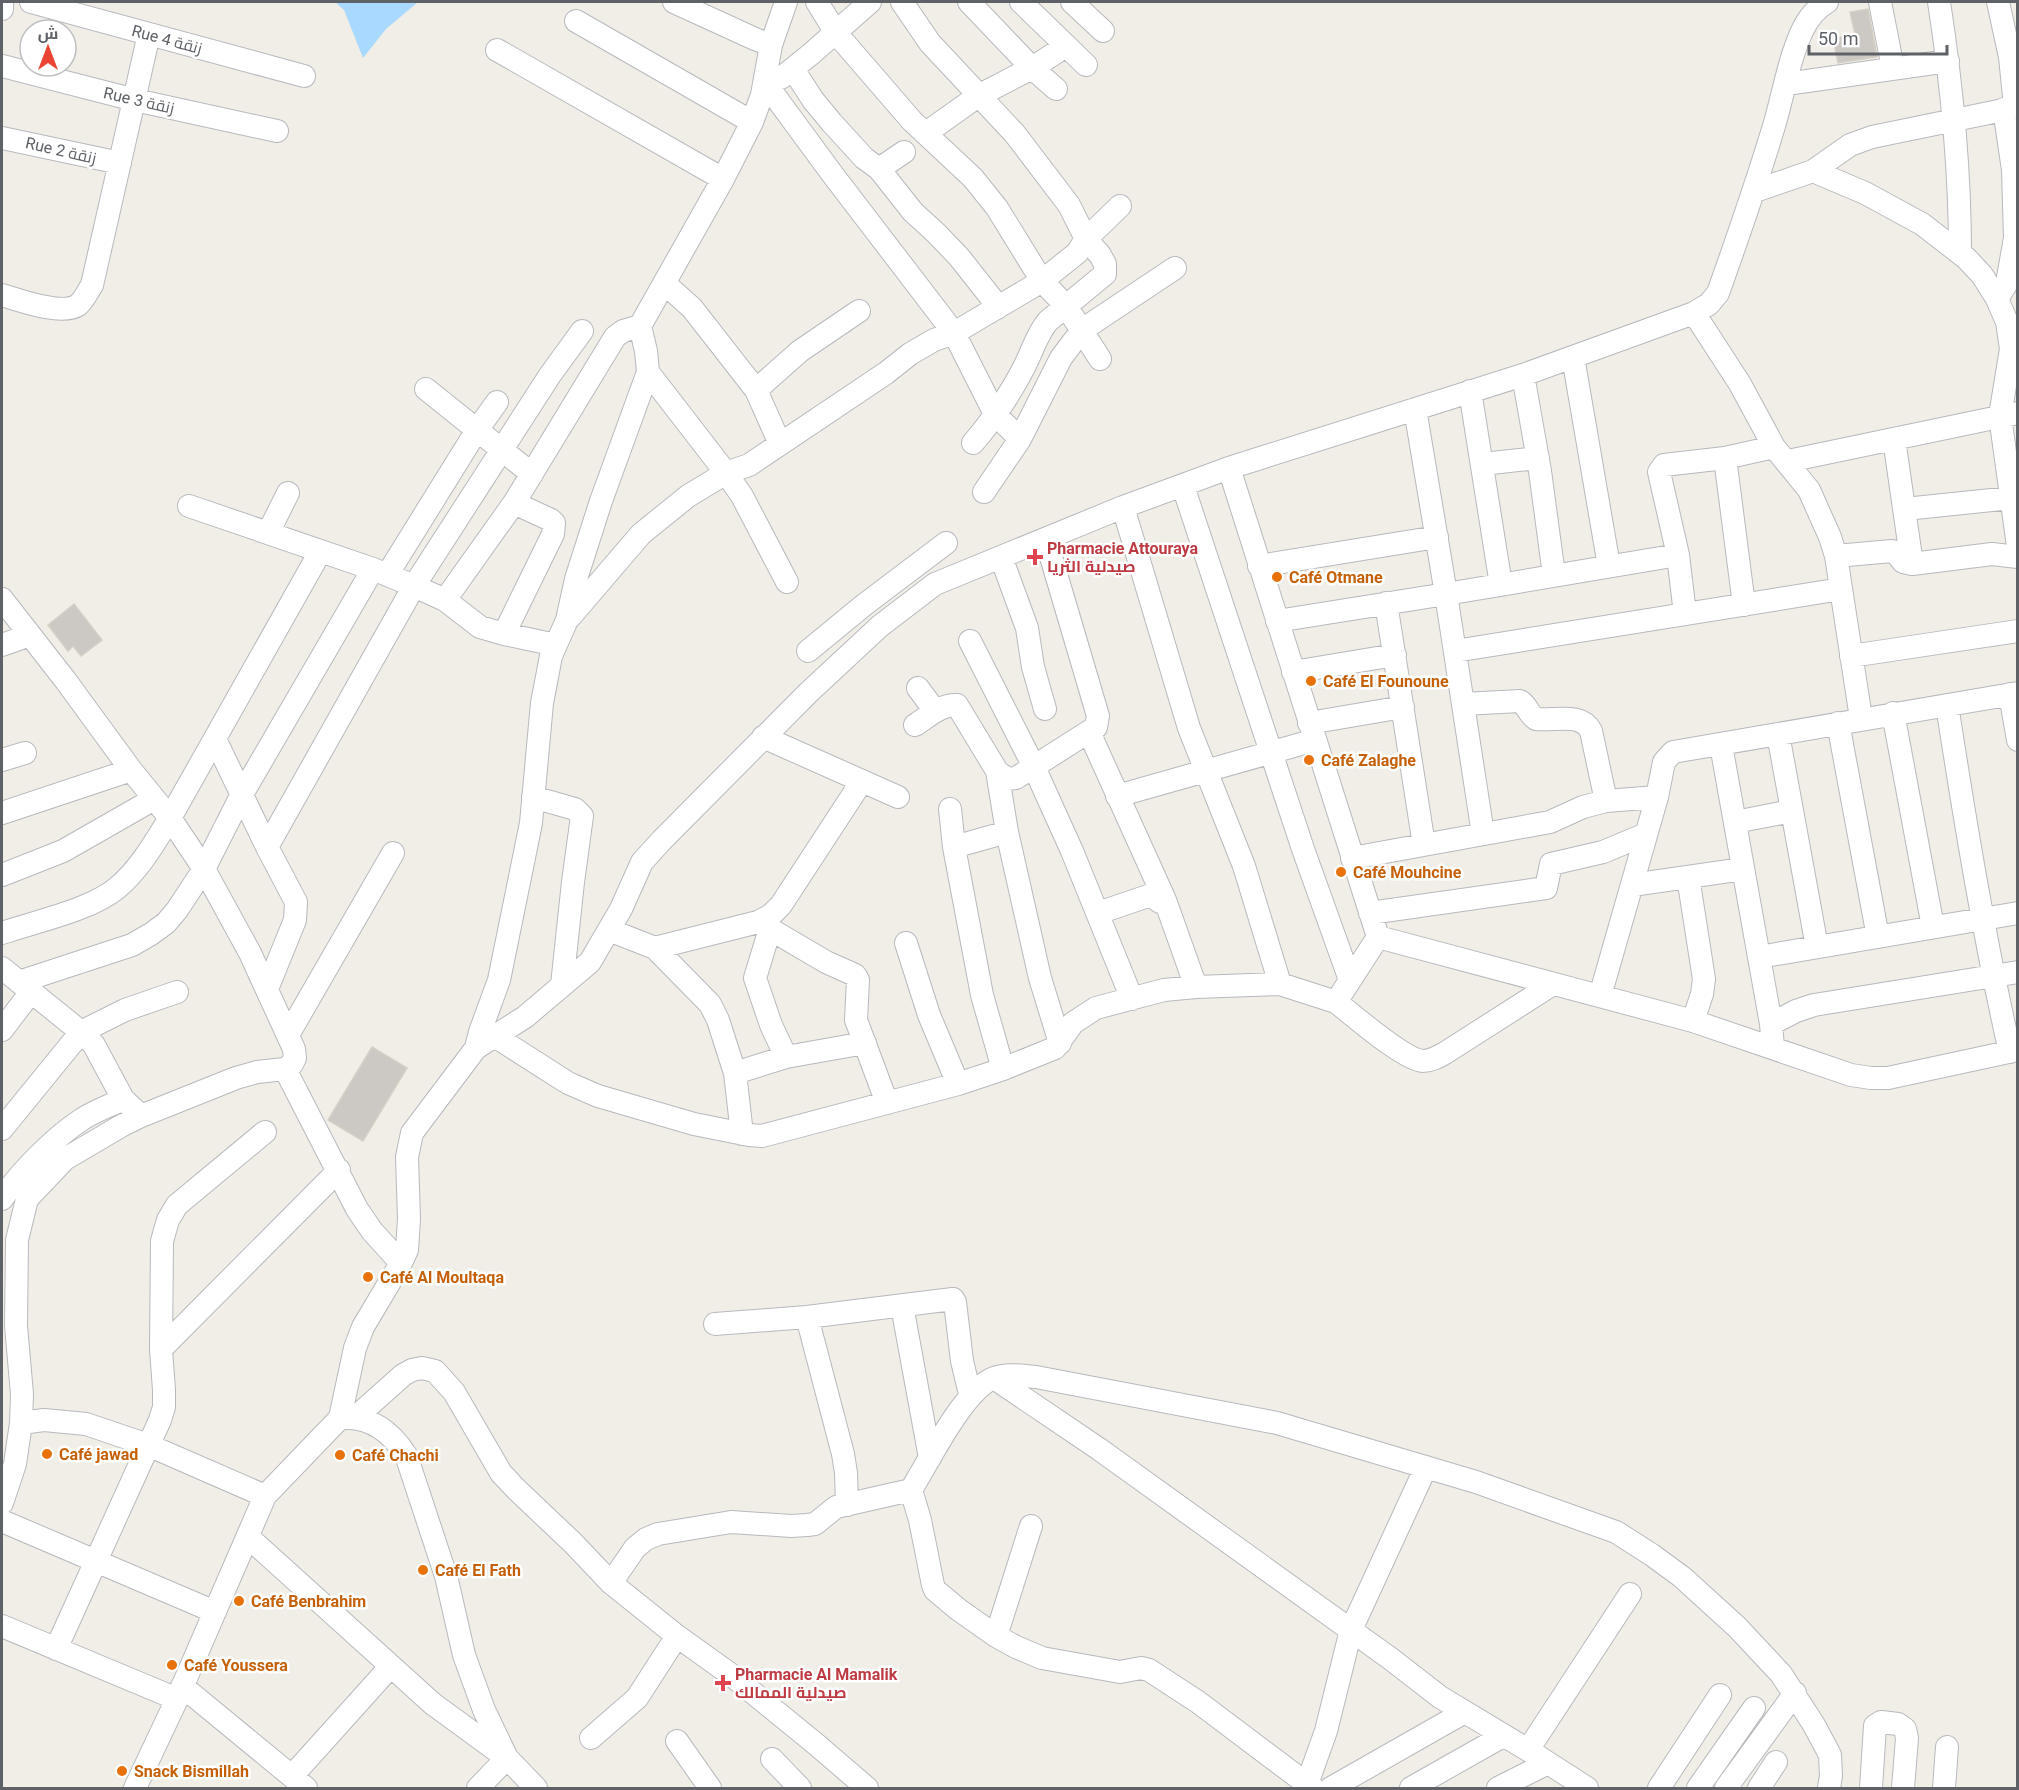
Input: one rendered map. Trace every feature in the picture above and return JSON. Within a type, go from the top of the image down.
[{"type":"street","points":[[2,2],[2,9]]},
{"type":"street","name":"Rue 4 زنقة","points":[[31,2],[304,76]]},
{"type":"street","points":[[674,2],[771,45]]},
{"type":"street","points":[[786,2],[771,45],[765,91],[752,122],[723,179],[640,326],[648,372],[600,501],[576,579],[567,620],[551,656],[542,703],[531,823],[499,980],[480,1032],[486,1043],[598,1096],[694,1124],[755,1136],[770,1135],[958,1084],[1003,1069],[1053,1050],[1068,1029],[1096,1008],[1164,990],[1280,984],[1336,1002],[1406,1054],[1424,1061],[1432,1060],[1445,1053],[1553,984]]},
{"type":"street","points":[[817,2],[836,33],[912,121],[973,178],[997,208],[1042,281],[1066,306],[1100,359]]},
{"type":"street","points":[[765,91],[870,2]]},
{"type":"street","points":[[902,2],[930,43],[1015,134],[1070,206],[1086,239],[1100,255],[1104,264],[1105,274],[1041,329],[1028,360],[995,414],[973,443]]},
{"type":"street","points":[[969,2],[1032,68],[1056,89]]},
{"type":"street","points":[[1021,2],[1086,65]]},
{"type":"street","points":[[1072,2],[1103,31]]},
{"type":"street","points":[[348,1418],[355,1348],[407,1250],[409,1219],[407,1157],[412,1133],[486,1043],[525,1017],[590,962],[621,909],[642,861],[763,737],[880,626],[935,584],[1123,507],[1229,468],[1523,375],[1694,313],[1709,304],[1718,292],[1755,191],[1795,49],[1804,27],[1820,6],[1827,2]]},
{"type":"street","points":[[1880,2],[1893,68]]},
{"type":"street","points":[[1939,2],[1955,121],[1960,253]]},
{"type":"street","points":[[1997,299],[2007,283],[2015,238],[2010,57],[1998,2]]},
{"type":"street","points":[[576,21],[752,122]]},
{"type":"street","points":[[2,295],[64,308],[78,304],[92,285],[149,34]]},
{"type":"street","points":[[926,133],[978,96],[1032,68],[1066,46]]},
{"type":"street","points":[[497,50],[723,179]]},
{"type":"street","points":[[1786,84],[1948,61]]},
{"type":"street","name":"Rue 3 زنقة","points":[[2,66],[277,131]]},
{"type":"street","points":[[793,69],[813,100],[832,123],[864,158],[879,170],[913,212],[959,257],[997,308]]},
{"type":"street","points":[[765,91],[954,333],[995,414],[1020,439]]},
{"type":"street","points":[[1755,191],[1813,171],[1850,145],[1872,137],[2012,108]]},
{"type":"street","name":"Rue 2 زنقة","points":[[2,138],[120,163]]},
{"type":"street","points":[[879,170],[904,152]]},
{"type":"street","points":[[1813,171],[1865,193],[1922,224],[1960,253],[1982,275],[1997,299],[2007,322],[2011,349],[2009,414],[2011,498],[2018,546]]},
{"type":"street","points":[[567,620],[641,534],[688,496],[726,473],[749,465],[886,374],[910,354],[934,340],[954,333],[1042,281],[1077,253],[1086,239],[1120,206]]},
{"type":"street","points":[[984,492],[1020,439],[1061,358],[1082,330],[1175,268]]},
{"type":"street","points":[[664,283],[692,308],[756,390],[780,444]]},
{"type":"street","points":[[756,390],[800,351],[859,311]]},
{"type":"street","points":[[1694,313],[1740,384],[1781,454],[1809,490],[1830,537],[1836,556],[1861,718]]},
{"type":"street","points":[[445,600],[514,503],[615,337],[623,331],[640,326]]},
{"type":"street","points":[[267,847],[414,586],[554,370],[582,331]]},
{"type":"street","points":[[1573,357],[1609,566]]},
{"type":"street","points":[[648,372],[742,496],[787,582]]},
{"type":"street","points":[[1523,375],[1538,458],[1554,575]]},
{"type":"street","points":[[426,389],[532,474]]},
{"type":"street","points":[[1470,391],[1501,585]]},
{"type":"street","points":[[17,981],[132,945],[166,923],[177,910],[204,869],[241,796],[380,572],[496,402]]},
{"type":"street","points":[[1415,409],[1483,834]]},
{"type":"street","points":[[1685,614],[1678,555],[1659,472],[1664,465],[1781,454],[1894,438],[2009,414]]},
{"type":"street","points":[[1894,438],[1912,564]]},
{"type":"street","points":[[1482,464],[1538,458]]},
{"type":"street","points":[[1725,458],[1744,605]]},
{"type":"street","points":[[1229,468],[1378,937]]},
{"type":"street","points":[[1183,486],[1270,752],[1350,980]]},
{"type":"street","points":[[268,533],[288,493]]},
{"type":"street","points":[[1905,509],[2011,498]]},
{"type":"street","points":[[504,634],[553,534],[554,527],[551,520],[514,503]]},
{"type":"street","points":[[189,506],[380,572],[414,586],[445,600],[480,627],[556,645]]},
{"type":"street","points":[[1123,507],[1189,728],[1244,866],[1280,984]]},
{"type":"street","points":[[1259,566],[1437,537]]},
{"type":"street","points":[[997,771],[1007,779],[1016,778],[1096,728],[1098,716],[1046,540]]},
{"type":"street","points":[[808,651],[946,543]]},
{"type":"street","points":[[1836,556],[1892,551],[1903,562],[1912,564],[1992,554],[2018,557]]},
{"type":"street","points":[[2,933],[98,900],[115,890],[140,862],[170,818],[320,552]]},
{"type":"street","points":[[1277,621],[1678,555]]},
{"type":"street","points":[[1001,557],[1027,628],[1033,667],[1045,709]]},
{"type":"street","points":[[1455,651],[1841,589]]},
{"type":"street","points":[[2,599],[170,818],[204,869],[250,953],[294,1049],[295,1058],[285,1070],[257,1072],[236,1078],[141,1116],[65,1159],[27,1199],[17,1240],[9,1324],[22,1394],[21,1424],[15,1464],[2,1505],[97,1561],[215,1612]]},
{"type":"street","points":[[1386,603],[1425,845]]},
{"type":"street","points":[[864,605],[880,626]]},
{"type":"street","points":[[1851,656],[2018,631]]},
{"type":"street","points":[[2,645],[30,635]]},
{"type":"street","points":[[970,641],[1034,767],[1098,912],[1132,999]]},
{"type":"street","points":[[1293,672],[1395,655]]},
{"type":"street","points":[[918,688],[936,711]]},
{"type":"street","points":[[1600,996],[1657,797],[1664,762],[1672,752],[1861,718],[2014,694],[2018,740]]},
{"type":"street","points":[[1463,704],[1520,701],[1536,718],[1579,719],[1588,725],[1606,801]]},
{"type":"street","points":[[915,725],[936,711],[957,705],[997,771],[1007,832],[1040,978],[1060,1043]]},
{"type":"street","points":[[1378,937],[1693,1021],[1851,1075],[1879,1079],[2014,1051],[1993,976],[1947,705]]},
{"type":"street","points":[[1117,796],[1270,752],[1312,732],[1403,707]]},
{"type":"street","points":[[1893,713],[1933,927]]},
{"type":"street","points":[[1838,723],[1878,937]]},
{"type":"street","points":[[984,748],[1016,732]]},
{"type":"street","points":[[1089,732],[1165,900],[1196,987]]},
{"type":"street","points":[[1778,734],[1817,947]]},
{"type":"street","points":[[763,737],[898,797]]},
{"type":"street","points":[[215,739],[241,796],[293,893],[297,911],[267,989]]},
{"type":"street","points":[[1721,745],[1771,1024],[1773,1047]]},
{"type":"street","points":[[2,760],[25,753]]},
{"type":"street","points":[[2,813],[131,770]]},
{"type":"street","points":[[786,1057],[771,1025],[755,978],[764,925],[781,904],[862,782]]},
{"type":"street","points":[[533,797],[575,809],[582,816],[562,985]]},
{"type":"street","points":[[1352,858],[1550,822],[1583,807],[1606,801],[1657,797]]},
{"type":"street","points":[[2,875],[63,851],[154,799]]},
{"type":"street","points":[[950,809],[954,847],[982,995],[1003,1069]]},
{"type":"street","points":[[1735,822],[1792,811]]},
{"type":"street","points":[[954,847],[1007,832]]},
{"type":"street","points":[[1370,912],[1546,888],[1551,864],[1603,852],[1646,834]]},
{"type":"street","points":[[288,1035],[393,853]]},
{"type":"street","points":[[1632,885],[1743,869]]},
{"type":"street","points":[[1688,877],[1704,979],[1702,994],[1693,1021]]},
{"type":"street","points":[[1098,912],[1151,895],[1160,902],[1165,900]]},
{"type":"street","points":[[1759,957],[2018,913]]},
{"type":"street","points":[[655,948],[764,925],[826,962],[855,975],[860,983],[856,1020],[887,1103]]},
{"type":"street","points":[[609,930],[655,948],[710,1004],[718,1020],[735,1073],[742,1134]]},
{"type":"street","points":[[1336,1002],[1378,937]]},
{"type":"street","points":[[906,943],[929,1015],[958,1084]]},
{"type":"street","points":[[1771,1024],[1814,1005],[2018,972]]},
{"type":"street","points":[[2,1029],[17,981]]},
{"type":"street","points":[[17,981],[94,1045],[123,1099],[141,1116]]},
{"type":"street","points":[[2,1129],[81,1032],[125,1010],[177,992]]},
{"type":"street","points":[[735,1073],[786,1057],[865,1043]]},
{"type":"street","points":[[285,1070],[339,1170],[357,1209],[372,1231],[401,1263]]},
{"type":"street","points":[[5,1184],[81,1120],[123,1099]]},
{"type":"street","points":[[56,1649],[164,1407],[161,1349],[162,1241],[168,1220],[177,1205],[264,1132]]},
{"type":"street","points":[[161,1349],[339,1170]]},
{"type":"street","points":[[715,1324],[807,1317],[954,1299],[962,1361],[970,1394]]},
{"type":"street","points":[[902,1306],[930,1458]]},
{"type":"street","points":[[807,1317],[843,1454],[847,1505]]},
{"type":"street","points":[[135,1788],[180,1693],[265,1496],[348,1418],[403,1375],[422,1368],[435,1371],[454,1392],[501,1473],[611,1583],[677,1636],[730,1674],[867,1788]]},
{"type":"street","points":[[611,1583],[635,1548],[652,1536],[731,1522],[791,1526],[815,1524],[833,1509],[911,1490],[970,1394],[994,1378],[1010,1375],[1036,1377],[1266,1421],[1426,1467],[1587,1520],[1616,1533],[1682,1577],[1766,1658],[1795,1693],[1830,1755],[1829,1788]]},
{"type":"street","points":[[994,1378],[1100,1449],[1463,1713],[1528,1750],[1587,1788]]},
{"type":"street","points":[[348,1418],[371,1421],[394,1439],[406,1455],[446,1576],[464,1655],[484,1710],[507,1758]]},
{"type":"street","points":[[21,1424],[44,1420],[86,1424],[148,1445],[265,1496]]},
{"type":"street","points":[[911,1490],[935,1590],[959,1610],[996,1636],[1034,1654],[1063,1663],[1120,1672],[1141,1668],[1149,1670],[1198,1702],[1309,1787],[1326,1731],[1351,1630],[1426,1467]]},
{"type":"street","points":[[996,1636],[1030,1526]]},
{"type":"street","points":[[248,1537],[433,1704],[507,1758],[536,1788]]},
{"type":"street","points":[[1528,1750],[1630,1594]]},
{"type":"street","points":[[2,1626],[56,1649],[180,1693],[299,1782],[391,1666]]},
{"type":"street","points":[[591,1738],[637,1698],[677,1636]]},
{"type":"street","points":[[1726,1788],[1795,1693]]},
{"type":"street","points":[[1659,1788],[1720,1695]]},
{"type":"street","points":[[1698,1788],[1754,1708]]},
{"type":"street","points":[[1331,1788],[1463,1713]]},
{"type":"street","points":[[1871,1788],[1875,1726],[1881,1722],[1898,1724],[1905,1729],[1907,1738],[1903,1788]]},
{"type":"street","points":[[1411,1788],[1503,1737]]},
{"type":"street","points":[[677,1741],[710,1788]]},
{"type":"street","points":[[1944,1788],[1947,1747]]},
{"type":"street","points":[[478,1788],[507,1758]]},
{"type":"street","points":[[772,1759],[800,1788]]},
{"type":"street","points":[[1759,1788],[1776,1762]]},
{"type":"street","points":[[1498,1788],[1548,1763]]},
{"type":"water","points":[[335,2],[418,2],[386,29],[363,58],[344,10]]},
{"type":"building","points":[[1868,9],[1877,57],[1838,63],[1833,38],[1855,34],[1850,12]]},
{"type":"building","points":[[74,604],[102,640],[81,656],[73,646],[68,651],[48,625]]},
{"type":"building","points":[[372,1047],[407,1068],[363,1141],[328,1120]]},
{"type":"place","name":"Pharmacie Attouraya صيدلية الثريا","points":[[1035,557]]},
{"type":"place","name":"Café Otmane","points":[[1277,577]]},
{"type":"place","name":"Café El Founoune","points":[[1311,681]]},
{"type":"place","name":"Café Zalaghe","points":[[1309,760]]},
{"type":"place","name":"Café Mouhcine","points":[[1341,872]]},
{"type":"place","name":"Café Al Moultaqa","points":[[368,1277]]},
{"type":"place","name":"Café jawad","points":[[47,1454]]},
{"type":"place","name":"Café Chachi","points":[[340,1455]]},
{"type":"place","name":"Café El Fath","points":[[423,1570]]},
{"type":"place","name":"Café Benbrahim","points":[[239,1601]]},
{"type":"place","name":"Café Youssera","points":[[172,1665]]},
{"type":"place","name":"Pharmacie Al Mamalik صيدلية الممالك","points":[[723,1683]]},
{"type":"place","name":"Snack Bismillah","points":[[122,1771]]}]
